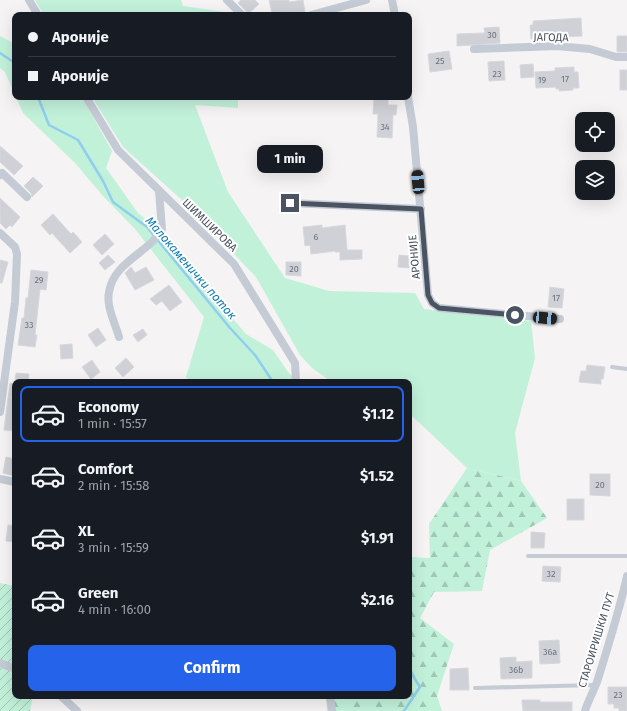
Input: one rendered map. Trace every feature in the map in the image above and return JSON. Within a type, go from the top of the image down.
[{"type":"street","points":[[29,0],[36,12]]},
{"type":"street","points":[[227,0],[239,12]]},
{"type":"street","points":[[322,12],[366,0]]},
{"type":"street","points":[[392,0],[394,12]]},
{"type":"street","name":"ЈАГОДА","points":[[474,50],[557,46],[590,50],[616,57],[627,57]]},
{"type":"street","name":"ШИМШИРОВА","points":[[88,100],[118,150],[234,264],[295,363],[296,379]]},
{"type":"street","points":[[290,203],[421,209],[413,127],[408,100]]},
{"type":"street","points":[[0,175],[2,173],[27,197]]},
{"type":"street","points":[[119,337],[110,308],[109,292],[115,276],[129,260],[153,241],[162,229],[159,191]]},
{"type":"street","name":"АРОНИЈЕ","points":[[421,209],[428,295],[434,305],[439,308],[560,319]]},
{"type":"street","points":[[0,233],[12,244],[17,254],[15,302],[0,412]]},
{"type":"street","points":[[0,479],[12,481]]},
{"type":"street","name":"СТАРОИРИШКИ ПУТ","points":[[585,711],[596,685],[620,606],[627,576]]},
{"type":"street","points":[[0,663],[12,668]]},
{"type":"street","points":[[65,699],[77,711]]},
{"type":"street","points":[[330,699],[332,711]]},
{"type":"lane","points":[[612,367],[627,369]]},
{"type":"lane","points":[[528,556],[627,556]]},
{"type":"lane","points":[[475,688],[596,685]]},
{"type":"green space","points":[[35,0],[181,0],[183,6],[225,12],[42,12]]},
{"type":"green space","points":[[0,36],[12,42],[12,88],[5,72],[0,68]]},
{"type":"green space","points":[[17,100],[84,100],[112,151],[106,168],[138,213],[167,237],[209,291],[246,334],[273,350],[288,372],[295,379],[188,379],[186,377],[204,317],[135,229],[103,196],[75,163],[23,113]]},
{"type":"green space","points":[[94,100],[238,100],[238,108],[195,105],[228,192],[285,278],[329,291],[415,293],[424,309],[531,321],[535,358],[515,433],[521,481],[467,468],[412,416],[412,379],[328,379],[312,368],[300,355],[256,277],[183,201],[123,147]]},
{"type":"green space","points":[[467,468],[521,481],[547,518],[490,550],[482,591],[434,592],[420,618],[454,644],[437,696],[442,711],[327,711],[326,699],[412,699],[412,557],[430,558],[429,524]]},
{"type":"green space","points":[[0,583],[12,585],[12,699],[32,699],[30,711],[0,711]]},
{"type":"building","points":[[241,0],[255,0],[259,4],[250,12],[246,12],[238,3]]},
{"type":"building","points":[[269,0],[289,0],[289,2],[303,0],[305,12],[272,12]]},
{"type":"building","points":[[581,18],[582,36],[546,38],[546,41],[534,41],[534,39],[531,39],[530,25],[533,25],[533,21]]},
{"type":"building","points":[[499,27],[500,43],[457,46],[457,34],[485,33],[484,28]]},
{"type":"building","points":[[617,36],[627,36],[627,52],[617,52]]},
{"type":"building","points":[[449,51],[452,69],[430,72],[428,54]]},
{"type":"building","points":[[504,61],[505,80],[489,81],[488,62]]},
{"type":"building","points":[[533,64],[534,77],[521,78],[520,65]]},
{"type":"building","points":[[574,67],[574,72],[578,72],[579,88],[559,91],[556,87],[536,88],[535,72],[555,71],[555,68]]},
{"type":"building","points":[[620,70],[627,70],[627,90],[620,90]]},
{"type":"building","points":[[374,100],[388,100],[388,105],[397,105],[396,115],[393,115],[392,138],[377,137],[378,114],[373,114]]},
{"type":"building","points":[[0,146],[23,166],[14,175],[0,162]]},
{"type":"building","points":[[33,177],[43,186],[32,197],[31,193],[24,186]]},
{"type":"building","points":[[0,198],[20,217],[12,227],[10,225],[6,229],[0,223]]},
{"type":"building","points":[[53,214],[71,234],[73,232],[82,242],[70,253],[52,233],[50,235],[41,225]]},
{"type":"building","points":[[322,225],[322,228],[345,225],[347,250],[362,250],[362,259],[340,260],[340,252],[335,251],[311,254],[310,245],[305,246],[303,227]]},
{"type":"building","points":[[105,234],[114,244],[102,255],[93,245]]},
{"type":"building","points":[[108,255],[115,262],[105,270],[99,263]]},
{"type":"building","points":[[399,255],[409,256],[409,268],[398,267]]},
{"type":"building","points":[[0,260],[8,262],[2,283],[0,283]]},
{"type":"building","points":[[286,262],[301,262],[301,276],[286,275]]},
{"type":"building","points":[[131,267],[135,273],[146,267],[154,280],[135,290],[125,273]]},
{"type":"building","points":[[31,270],[48,272],[46,290],[40,289],[35,347],[18,345],[22,318],[24,318],[26,298],[28,298]]},
{"type":"building","points":[[169,285],[182,302],[170,311],[162,301],[156,305],[150,299]]},
{"type":"building","points":[[550,287],[564,289],[562,308],[548,307]]},
{"type":"building","points":[[98,328],[106,340],[96,347],[88,335]]},
{"type":"building","points":[[143,329],[147,335],[138,342],[133,335]]},
{"type":"building","points":[[72,344],[73,358],[61,359],[60,345]]},
{"type":"building","points":[[126,358],[134,367],[123,377],[115,368]]},
{"type":"building","points":[[92,360],[100,372],[91,379],[82,367]]},
{"type":"building","points":[[587,365],[605,367],[601,384],[579,382],[581,371],[586,371]]},
{"type":"building","points":[[16,373],[29,374],[28,379],[15,379]]},
{"type":"building","points":[[10,383],[12,383],[12,431],[4,430]]},
{"type":"building","points":[[6,457],[12,458],[12,475],[3,473]]},
{"type":"building","points":[[590,474],[610,474],[610,496],[590,495]]},
{"type":"building","points":[[567,499],[584,499],[584,520],[567,520]]},
{"type":"building","points":[[8,525],[12,526],[12,542],[6,541]]},
{"type":"building","points":[[531,532],[545,533],[544,548],[531,548]]},
{"type":"building","points":[[543,566],[561,567],[560,582],[542,581]]},
{"type":"building","points":[[559,640],[560,663],[540,664],[539,641]]},
{"type":"building","points":[[516,657],[516,662],[532,661],[532,678],[501,679],[500,658]]},
{"type":"building","points":[[468,668],[469,690],[450,690],[450,669]]},
{"type":"building","points":[[608,687],[627,687],[627,711],[619,711],[619,708],[614,708],[614,704],[608,704]]},
{"type":"building","points":[[522,700],[540,700],[540,702],[572,702],[572,711],[523,711]]},
{"type":"waterway","name":"Малокаменички поток","points":[[0,53],[12,61]]},
{"type":"waterway","name":"Малокаменички поток","points":[[39,100],[49,125],[78,140],[103,181],[113,202],[147,227],[230,328],[255,355],[271,379]]},
{"type":"waterway","name":"Малокаменички поток","points":[[412,675],[420,687],[412,699]]},
{"type":"waterway","name":"Малокаменички поток","points":[[404,711],[412,699]]},
{"type":"route","points":[[290,203],[421,209],[428,295],[432,303],[439,308],[515,315]]}]
